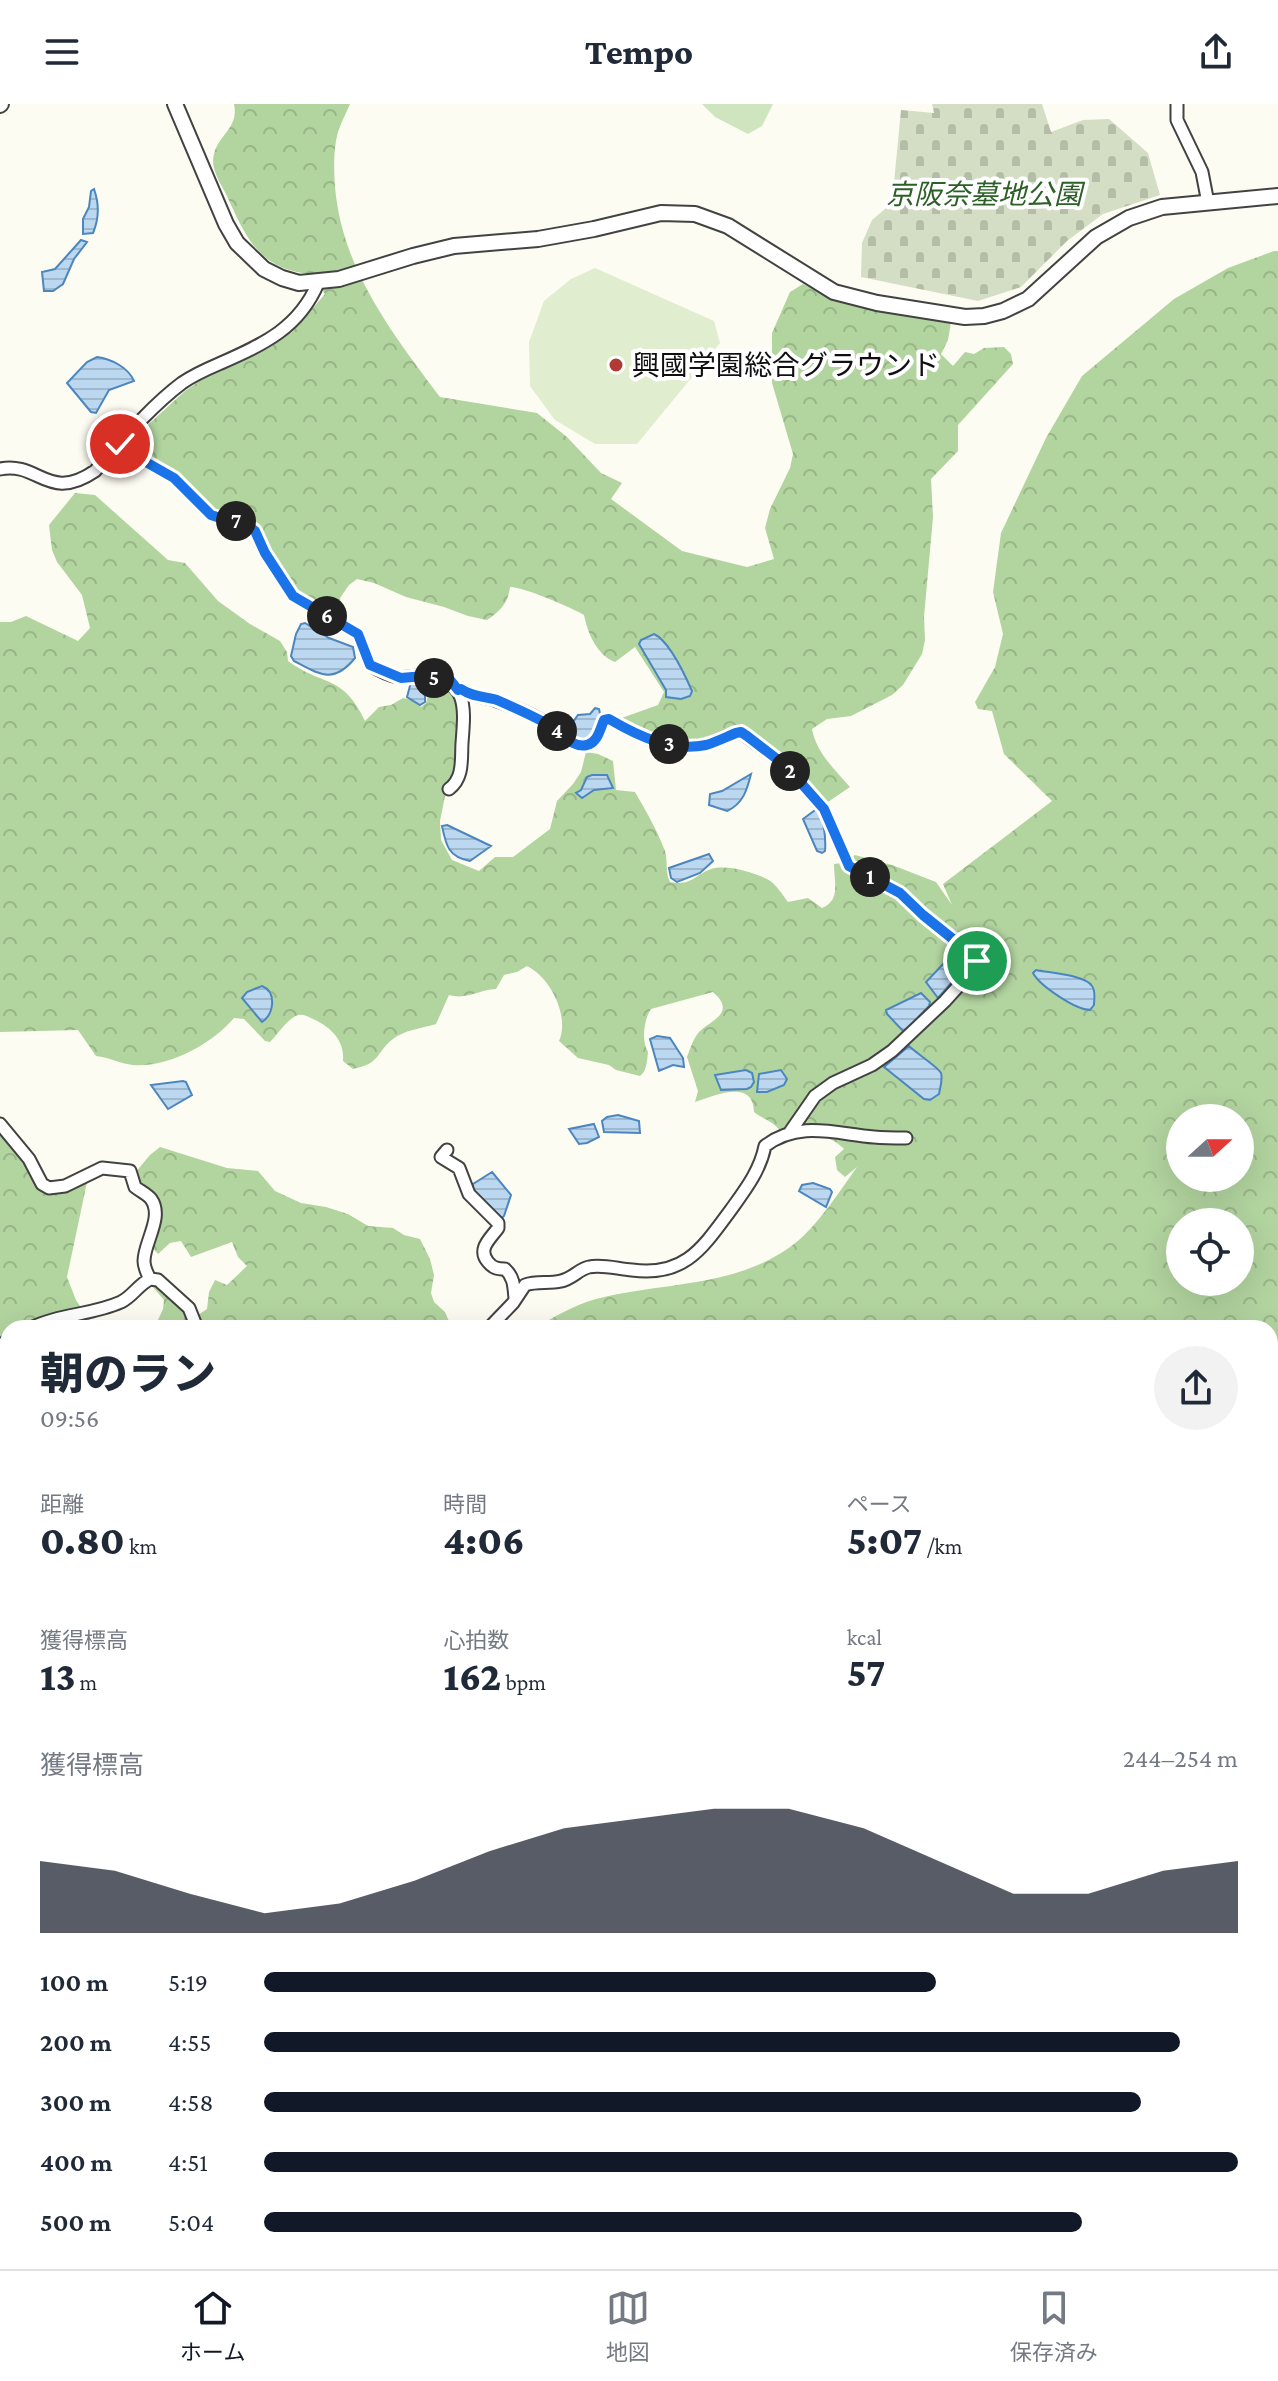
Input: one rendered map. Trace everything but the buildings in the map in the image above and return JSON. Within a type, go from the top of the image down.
[{"type":"street","points":[[175,104],[237,243],[264,269],[299,283],[339,279],[454,246],[538,239],[661,213],[695,214],[728,226],[834,292],[877,303],[965,317],[984,316],[1028,299],[1096,237],[1129,218],[1162,207],[1278,196]]},
{"type":"street","points":[[1176,104],[1177,120],[1202,172],[1208,203]]},
{"type":"street","points":[[0,469],[17,468],[61,485],[73,483],[95,471],[160,401],[198,372],[253,348],[286,329],[301,314],[318,283]]},
{"type":"street","points":[[120,444],[174,478],[211,515],[243,522],[255,531],[265,553],[293,596],[358,634],[370,665],[401,678],[424,676],[451,681],[462,703],[463,762],[455,785],[449,789]]},
{"type":"street","points":[[458,690],[494,699],[554,728],[575,744],[586,745],[594,741],[604,720],[609,719],[644,739],[675,745],[702,746],[741,732],[786,766],[824,809],[849,866],[900,893],[974,956],[977,961],[973,970],[909,1036],[872,1065],[833,1083],[815,1096],[790,1132]]},
{"type":"street","points":[[0,1124],[29,1159],[42,1184],[49,1188],[65,1186],[102,1168],[130,1171],[135,1187],[148,1195],[155,1208],[144,1258],[150,1279]]},
{"type":"street","points":[[496,1320],[525,1285],[568,1279],[587,1267],[656,1271],[677,1267],[706,1243],[723,1221],[759,1169],[765,1146],[790,1132],[802,1129],[906,1138]]},
{"type":"street","points":[[447,1150],[441,1157],[459,1168],[469,1194],[498,1223],[498,1228],[483,1248],[483,1255],[496,1269],[505,1269],[510,1273],[515,1299]]},
{"type":"street","points":[[51,1320],[99,1310],[123,1301],[150,1279],[158,1280],[189,1308],[195,1320]]},
{"type":"street","points":[[0,2209],[0,2223]]},
{"type":"green space","points":[[234,104],[350,104],[338,132],[335,152],[335,187],[340,217],[348,245],[372,299],[422,373],[440,397],[537,413],[567,437],[601,473],[622,483],[611,499],[682,551],[747,567],[774,559],[765,528],[793,454],[772,383],[772,333],[790,292],[803,284],[837,301],[951,322],[948,340],[941,354],[953,366],[965,352],[974,354],[984,348],[1004,347],[1011,354],[1013,364],[958,425],[958,451],[931,479],[933,517],[922,654],[903,685],[892,695],[851,716],[827,719],[812,729],[822,753],[850,787],[825,804],[748,731],[710,740],[681,742],[652,736],[616,720],[658,705],[664,692],[635,647],[615,662],[609,659],[594,643],[584,615],[525,590],[510,587],[503,606],[487,620],[406,597],[357,579],[340,598],[343,619],[294,592],[258,529],[213,512],[169,470],[127,444],[185,391],[208,375],[269,348],[292,332],[325,294],[310,274],[278,265],[256,248],[240,224],[214,170],[216,147],[234,119]]},
{"type":"green space","points":[[702,104],[773,104],[762,126],[748,134],[715,117]]},
{"type":"green space","name":"京阪奈墓地公園","points":[[932,104],[1042,104],[1051,132],[1083,120],[1109,119],[1148,153],[1160,195],[1103,214],[1067,241],[1021,287],[978,301],[861,277],[862,243],[872,220],[892,203],[901,110],[934,113]]},
{"type":"green space","points":[[1278,251],[1278,1320],[550,1320],[596,1299],[721,1277],[768,1260],[808,1231],[857,1167],[845,1177],[837,1170],[835,1157],[844,1149],[838,1143],[815,1135],[781,1132],[754,1112],[752,1102],[740,1092],[695,1102],[698,1091],[687,1057],[697,1035],[722,1011],[723,1005],[713,992],[651,1009],[644,1030],[647,1062],[640,1076],[578,1058],[559,1041],[562,1020],[556,998],[543,979],[527,966],[504,975],[496,989],[462,996],[449,995],[436,1024],[397,1036],[374,1061],[353,1069],[343,1061],[341,1046],[330,1029],[302,1015],[291,1019],[270,1042],[265,1041],[244,1019],[234,1018],[202,1045],[175,1058],[146,1065],[96,1056],[78,1030],[0,1032],[0,622],[11,622],[26,616],[78,641],[90,628],[82,595],[57,562],[52,550],[49,525],[75,493],[95,495],[168,560],[185,563],[218,601],[280,641],[287,652],[288,661],[349,695],[365,721],[379,707],[403,698],[421,707],[426,703],[429,691],[454,688],[461,761],[446,791],[440,821],[441,840],[452,860],[479,871],[495,857],[513,857],[550,829],[557,801],[581,772],[586,752],[613,761],[616,790],[635,792],[665,851],[670,882],[688,881],[711,869],[732,868],[767,879],[788,902],[808,898],[822,908],[834,895],[834,864],[855,855],[936,882],[952,905],[943,884],[1052,801],[1004,754],[992,711],[978,709],[975,702],[995,667],[1003,634],[993,592],[1001,533],[1046,438],[1082,376],[1174,299],[1228,268]]},
{"type":"green space","name":"興國学園総合グラウンド","points":[[595,268],[714,321],[720,343],[637,444],[595,444],[555,420],[530,386],[529,342],[544,301],[571,279]]},
{"type":"green space","points":[[0,1132],[24,1159],[40,1189],[50,1194],[60,1193],[87,1182],[67,1277],[76,1300],[91,1320],[0,1320]]},
{"type":"green space","points":[[160,1147],[227,1168],[258,1171],[275,1191],[301,1203],[326,1207],[348,1214],[368,1226],[393,1228],[420,1239],[434,1275],[431,1293],[434,1302],[448,1320],[199,1320],[198,1315],[207,1309],[209,1292],[215,1280],[227,1285],[247,1266],[238,1257],[232,1242],[191,1257],[181,1241],[170,1243],[158,1254],[152,1247],[158,1219],[134,1174]]},
{"type":"green space","points":[[152,1282],[187,1311],[191,1320],[158,1320],[164,1300]]},
{"type":"water","points":[[94,189],[96,222],[93,233],[83,234],[83,219]]},
{"type":"water","points":[[81,240],[87,242],[74,259],[63,284],[53,291],[44,291],[42,272],[55,269]]},
{"type":"water","points":[[97,357],[118,364],[134,381],[109,390],[96,413],[91,412],[67,383],[87,362]]},
{"type":"water","points":[[305,623],[329,638],[353,647],[355,658],[340,672],[333,674],[318,673],[294,661],[291,656],[296,634],[301,624]]},
{"type":"water","points":[[654,634],[676,659],[692,691],[690,696],[681,699],[666,697],[666,690],[639,644]]},
{"type":"water","points":[[411,682],[444,684],[448,688],[429,689],[425,702],[420,705],[407,697]]},
{"type":"water","points":[[595,708],[599,709],[601,718],[588,739],[580,740],[570,734],[568,729],[578,715],[590,714]]},
{"type":"water","points":[[751,774],[744,796],[737,805],[727,811],[709,805],[710,794],[722,791]]},
{"type":"water","points":[[607,775],[613,788],[594,790],[582,798],[576,793],[581,790],[587,777]]},
{"type":"water","points":[[818,808],[825,835],[825,851],[822,853],[817,851],[803,819]]},
{"type":"water","points":[[447,825],[491,846],[470,861],[457,857],[445,839],[442,826]]},
{"type":"water","points":[[709,854],[713,861],[700,873],[677,882],[671,878],[669,868]]},
{"type":"water","points":[[947,960],[953,962],[958,970],[938,998],[926,982]]},
{"type":"water","points":[[1036,970],[1088,982],[1094,990],[1094,1005],[1090,1010],[1068,1002],[1037,978],[1033,973]]},
{"type":"water","points":[[262,986],[270,993],[272,1003],[269,1014],[262,1022],[242,998],[247,992]]},
{"type":"water","points":[[921,993],[930,1002],[929,1006],[904,1032],[886,1010]]},
{"type":"water","points":[[657,1036],[670,1038],[683,1058],[684,1067],[673,1065],[659,1071],[650,1039]]},
{"type":"water","points":[[909,1046],[941,1073],[939,1094],[930,1100],[924,1099],[884,1067]]},
{"type":"water","points":[[746,1070],[752,1073],[754,1082],[751,1087],[721,1090],[715,1075]]},
{"type":"water","points":[[781,1070],[787,1079],[784,1085],[767,1092],[757,1092],[759,1074]]},
{"type":"water","points":[[183,1081],[192,1095],[168,1109],[151,1085]]},
{"type":"water","points":[[618,1115],[639,1121],[640,1133],[604,1132],[602,1121]]},
{"type":"water","points":[[594,1124],[599,1137],[587,1143],[579,1144],[569,1129]]},
{"type":"water","points":[[492,1172],[511,1195],[504,1216],[499,1220],[473,1190],[473,1184]]},
{"type":"water","points":[[813,1183],[832,1192],[826,1207],[799,1191],[802,1185]]},
{"type":"place","name":"興國学園総合グラウンド","points":[[616,365]]},
{"type":"route","points":[[120,444],[174,478],[211,515],[243,522],[255,531],[265,553],[293,596],[350,627],[358,634],[370,665],[380,671],[401,678],[424,676],[451,681],[458,690],[494,699],[554,728],[575,744],[586,745],[594,741],[604,720],[609,719],[644,739],[675,745],[702,746],[741,732],[786,766],[824,809],[849,866],[900,893],[977,961]]}]
